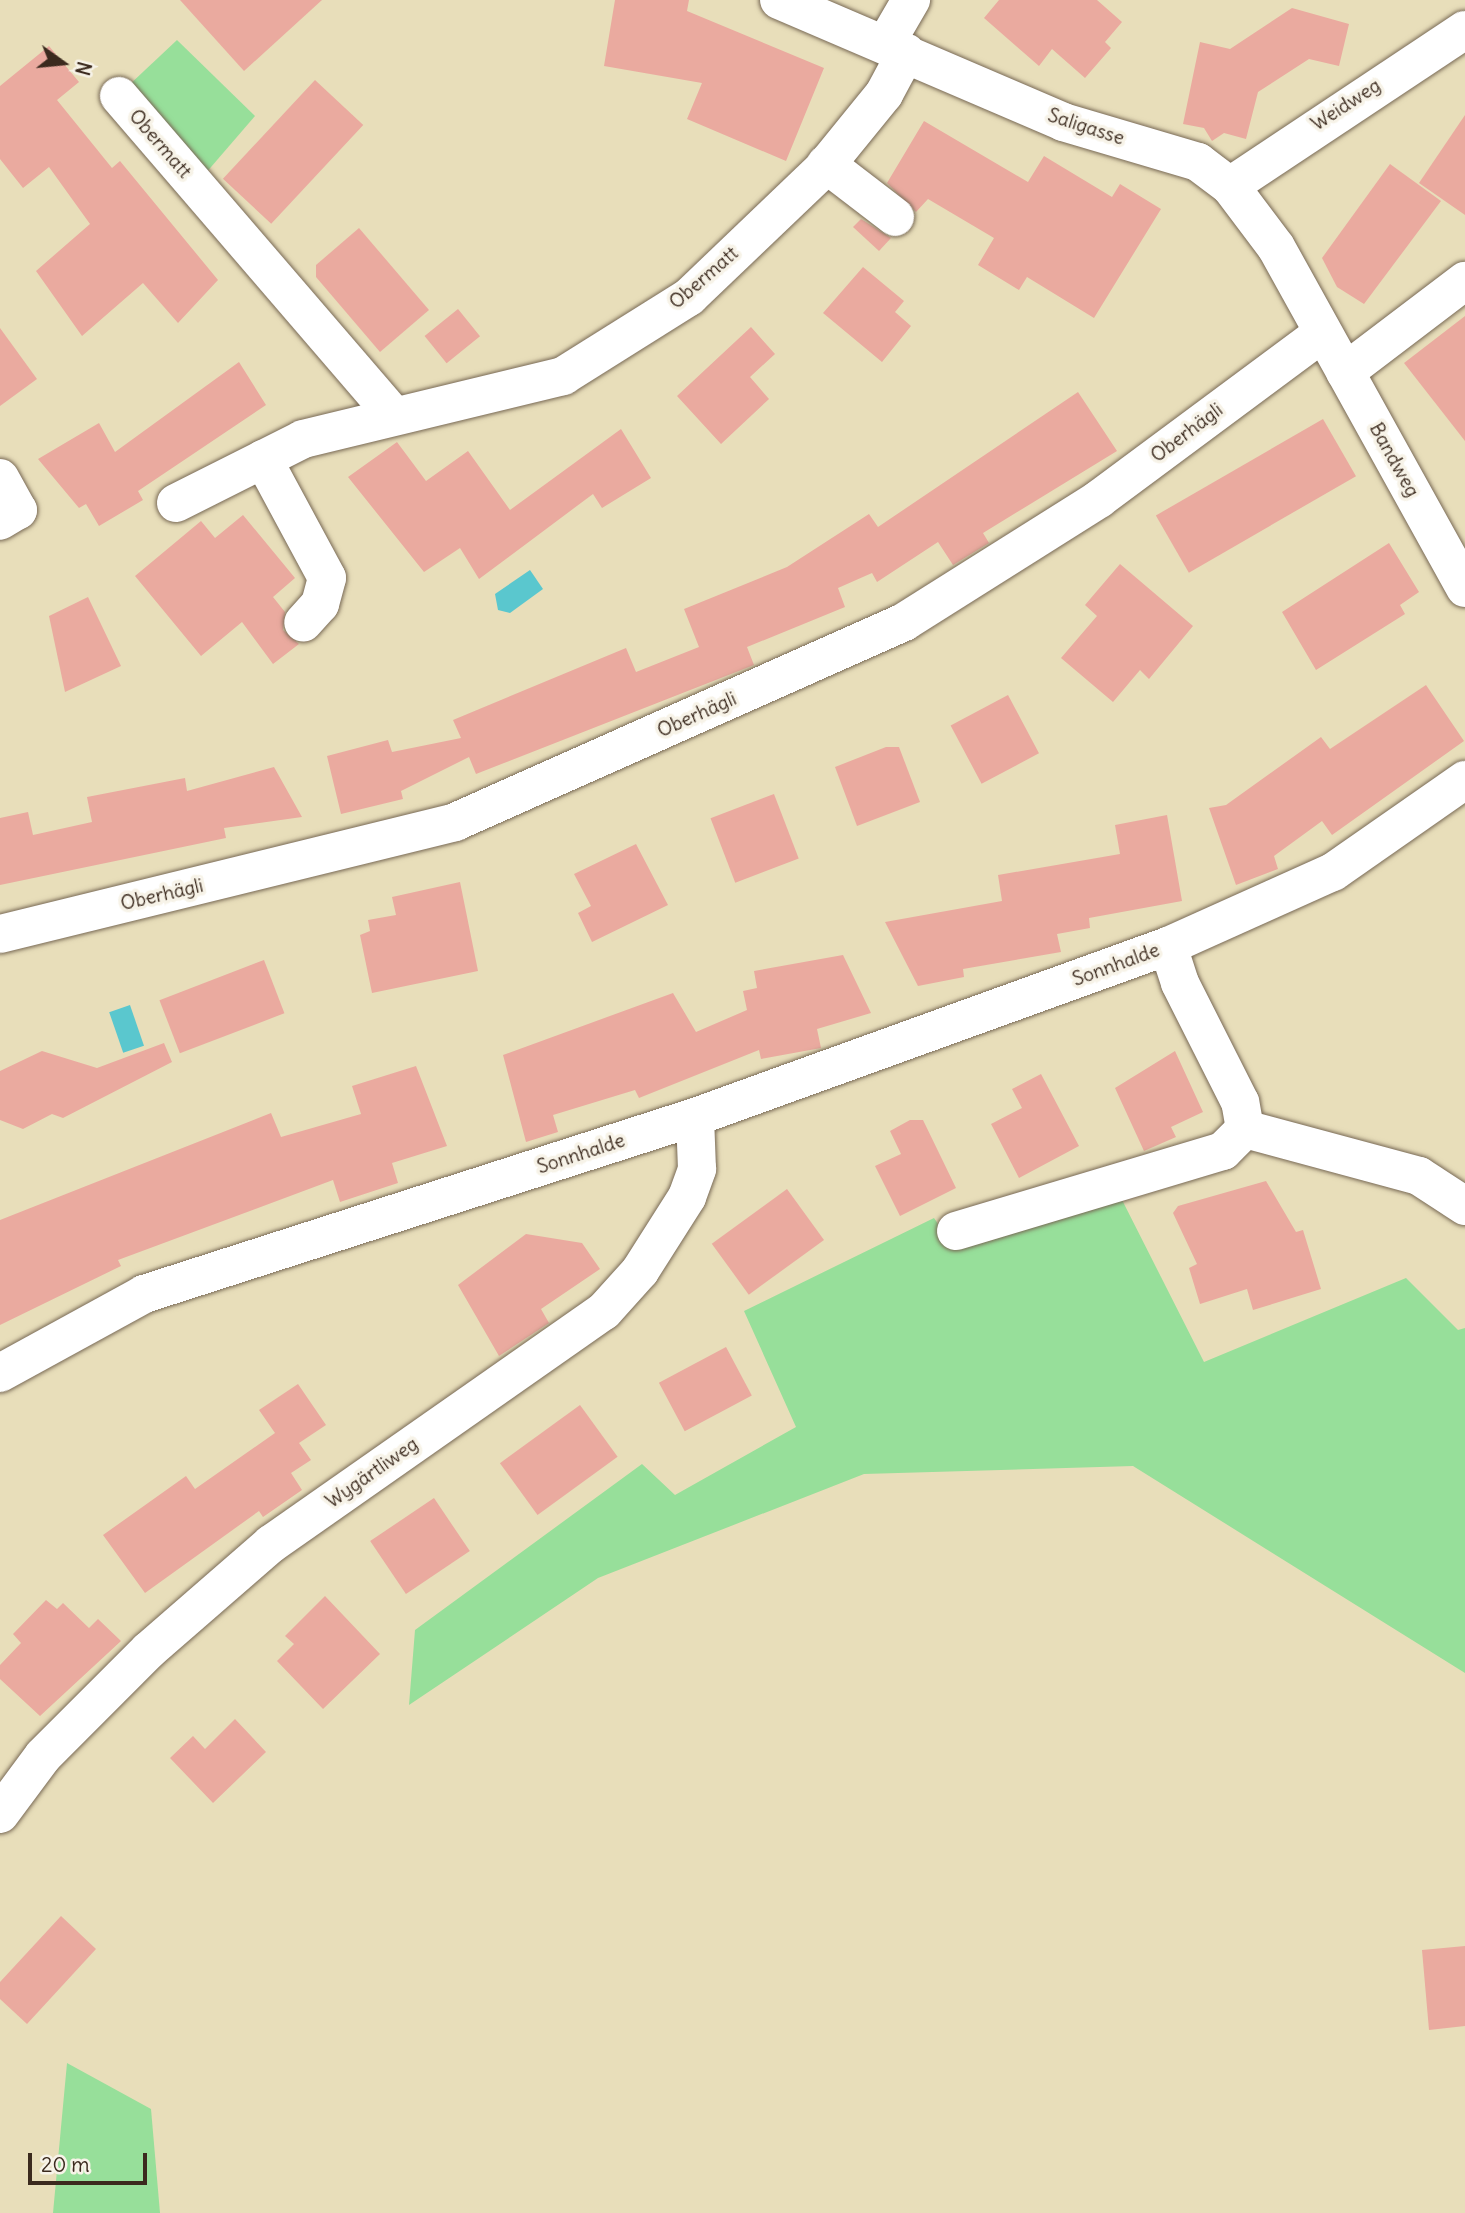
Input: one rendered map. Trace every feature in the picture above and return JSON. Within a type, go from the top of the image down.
[{"type":"street","name":"Saligasse","points":[[779,0],[1063,122],[1198,163],[1230,186],[1276,247],[1320,334]]},
{"type":"street","name":"Obermatt","points":[[176,503],[303,439],[393,414],[564,376],[689,297],[826,164],[884,94],[911,0]]},
{"type":"street","name":"Weidweg","points":[[1230,186],[1465,30]]},
{"type":"street","name":"Obermatt","points":[[119,96],[393,414]]},
{"type":"street","points":[[826,164],[895,217]]},
{"type":"street","points":[[1345,372],[1465,281]]},
{"type":"street","name":"Bandweg","points":[[1320,334],[1345,372],[1465,587]]},
{"type":"street","name":"Oberhägli","points":[[0,934],[455,822],[904,622],[1099,499],[1320,334]]},
{"type":"street","points":[[263,459],[327,578],[320,604],[303,622]]},
{"type":"street","points":[[0,478],[18,510],[0,520]]},
{"type":"street","name":"Sonnhalde","points":[[0,1373],[144,1294],[695,1117],[1168,946],[1333,872],[1465,780]]},
{"type":"street","name":"Sonnhalde","points":[[1168,946],[1180,983],[1240,1102],[1245,1129]]},
{"type":"street","name":"Wygärtliweg","points":[[0,1814],[43,1756],[149,1650],[271,1544],[604,1311],[640,1270],[687,1197],[697,1169],[695,1117]]},
{"type":"street","points":[[956,1231],[1223,1151],[1245,1129],[1419,1175],[1465,1206]]},
{"type":"green space","points":[[177,40],[255,116],[205,174],[127,87]]},
{"type":"green space","points":[[1117,1190],[1204,1362],[1406,1278],[1458,1330],[1465,1328],[1465,1673],[1133,1466],[864,1474],[598,1578],[409,1705],[415,1630],[642,1464],[675,1495],[796,1427],[744,1311],[934,1218],[951,1243]]},
{"type":"green space","points":[[67,2063],[151,2109],[160,2213],[53,2213]]},
{"type":"water","points":[[530,570],[543,589],[510,613],[498,610],[495,594]]},
{"type":"water","points":[[130,1005],[144,1046],[123,1053],[109,1012]]},
{"type":"building","points":[[180,0],[322,0],[244,71]]},
{"type":"building","points":[[615,0],[689,0],[687,11],[824,68],[786,161],[687,119],[702,83],[604,66]]},
{"type":"building","points":[[999,0],[1097,0],[1122,22],[1105,42],[1111,48],[1085,78],[1052,49],[1039,66],[984,18]]},
{"type":"building","points":[[1292,8],[1349,24],[1339,66],[1309,59],[1258,92],[1246,139],[1224,133],[1212,141],[1204,128],[1183,124],[1200,42],[1230,49]]},
{"type":"building","points":[[49,46],[79,82],[57,100],[112,168],[120,161],[218,280],[178,323],[143,283],[82,336],[36,271],[90,224],[49,167],[23,188],[0,159],[0,86]]},
{"type":"building","points":[[315,80],[363,125],[271,224],[223,179]]},
{"type":"building","points":[[1465,115],[1465,215],[1419,183]]},
{"type":"building","points":[[924,121],[1028,182],[1044,156],[1112,197],[1120,184],[1161,209],[1094,318],[1027,277],[1019,290],[978,265],[994,238],[928,199],[916,212],[887,183]]},
{"type":"building","points":[[1390,164],[1441,201],[1364,304],[1337,287],[1322,258]]},
{"type":"building","points":[[861,219],[891,238],[879,251],[853,227]]},
{"type":"building","points":[[359,228],[429,310],[380,352],[316,277],[316,265]]},
{"type":"building","points":[[863,267],[904,301],[895,312],[911,326],[882,362],[823,313]]},
{"type":"building","points":[[458,309],[480,336],[447,363],[425,336]]},
{"type":"building","points":[[1465,316],[1465,441],[1404,363]]},
{"type":"building","points":[[751,327],[775,354],[750,377],[769,399],[721,444],[677,396]]},
{"type":"building","points":[[0,328],[37,379],[0,406]]},
{"type":"building","points":[[239,362],[266,405],[138,491],[143,500],[99,526],[86,504],[79,508],[38,459],[99,423],[115,452]]},
{"type":"building","points":[[1078,392],[1117,451],[983,533],[989,543],[953,565],[938,542],[877,582],[872,573],[838,588],[845,607],[747,647],[754,665],[476,774],[469,757],[401,791],[403,799],[341,814],[327,756],[388,740],[392,752],[461,738],[453,720],[626,648],[636,672],[699,647],[684,609],[787,567],[869,514],[878,527]]},
{"type":"building","points":[[1323,419],[1356,476],[1189,573],[1156,516]]},
{"type":"building","points":[[621,429],[651,478],[602,508],[593,494],[479,579],[460,548],[424,572],[348,477],[397,442],[426,481],[468,451],[510,510]]},
{"type":"building","points":[[243,515],[295,578],[273,597],[285,612],[283,630],[299,644],[273,664],[242,622],[201,656],[135,576],[201,521],[215,538]]},
{"type":"building","points":[[1389,543],[1419,592],[1400,605],[1405,614],[1316,670],[1282,612]]},
{"type":"building","points":[[1120,564],[1193,626],[1149,679],[1140,670],[1113,702],[1061,658],[1097,616],[1085,605]]},
{"type":"building","points":[[88,597],[121,666],[65,692],[49,616]]},
{"type":"building","points":[[1426,685],[1464,741],[1332,835],[1322,821],[1274,856],[1278,869],[1236,885],[1209,808],[1226,805],[1321,737],[1330,749]]},
{"type":"building","points":[[1008,695],[1039,753],[982,784],[951,726]]},
{"type":"building","points":[[886,747],[899,747],[920,802],[857,826],[835,767]]},
{"type":"building","points":[[274,767],[302,817],[224,828],[226,838],[0,885],[0,818],[28,812],[33,835],[92,822],[87,797],[185,778],[187,791]]},
{"type":"building","points":[[774,794],[799,858],[735,883],[711,818]]},
{"type":"building","points":[[1167,815],[1182,901],[1089,918],[1090,928],[1057,934],[1061,952],[963,969],[964,977],[918,986],[885,922],[1002,901],[998,875],[1120,854],[1115,825]]},
{"type":"building","points":[[636,844],[668,905],[592,942],[578,913],[591,906],[574,874]]},
{"type":"building","points":[[460,882],[478,971],[372,993],[360,935],[370,931],[368,920],[396,915],[392,897]]},
{"type":"building","points":[[843,955],[871,1013],[817,1029],[821,1048],[761,1059],[759,1050],[639,1098],[635,1090],[553,1115],[558,1132],[526,1142],[503,1055],[673,993],[696,1032],[747,1010],[743,991],[757,988],[754,971]]},
{"type":"building","points":[[264,960],[284,1013],[180,1053],[159,1000]]},
{"type":"building","points":[[164,1043],[172,1062],[63,1118],[52,1114],[23,1129],[0,1120],[0,1071],[42,1051],[97,1068]]},
{"type":"building","points":[[1175,1051],[1203,1112],[1171,1127],[1176,1137],[1144,1151],[1115,1088]]},
{"type":"building","points":[[416,1066],[447,1146],[392,1163],[398,1183],[340,1202],[333,1180],[118,1260],[121,1266],[0,1325],[0,1220],[271,1113],[281,1137],[361,1114],[352,1086]]},
{"type":"building","points":[[1041,1074],[1079,1146],[1019,1178],[991,1124],[1022,1108],[1012,1089]]},
{"type":"building","points":[[910,1120],[923,1120],[956,1188],[900,1216],[875,1166],[901,1154],[890,1131]]},
{"type":"building","points":[[1266,1181],[1296,1232],[1303,1230],[1321,1289],[1253,1310],[1247,1289],[1200,1304],[1189,1268],[1197,1264],[1173,1213],[1178,1206]]},
{"type":"building","points":[[787,1189],[824,1240],[749,1295],[712,1244]]},
{"type":"building","points":[[526,1234],[582,1243],[600,1269],[541,1309],[549,1323],[499,1356],[458,1285]]},
{"type":"building","points":[[726,1347],[752,1396],[685,1431],[659,1383]]},
{"type":"building","points":[[298,1384],[326,1425],[299,1443],[311,1460],[291,1473],[302,1490],[263,1517],[259,1511],[145,1593],[103,1535],[186,1476],[195,1489],[275,1433],[259,1410]]},
{"type":"building","points":[[580,1405],[618,1457],[538,1515],[500,1463]]},
{"type":"building","points":[[434,1498],[470,1551],[406,1594],[370,1541]]},
{"type":"building","points":[[325,1596],[380,1654],[323,1709],[277,1661],[294,1644],[285,1636]]},
{"type":"building","points":[[46,1600],[57,1609],[63,1603],[89,1628],[98,1619],[121,1641],[40,1716],[0,1679],[0,1665],[21,1643],[13,1634]]},
{"type":"building","points":[[235,1719],[266,1752],[213,1803],[170,1758],[193,1736],[205,1749]]},
{"type":"building","points":[[61,1916],[96,1949],[27,2024],[0,1999],[0,1982]]},
{"type":"building","points":[[1465,1946],[1465,2026],[1429,2030],[1422,1950]]}]
